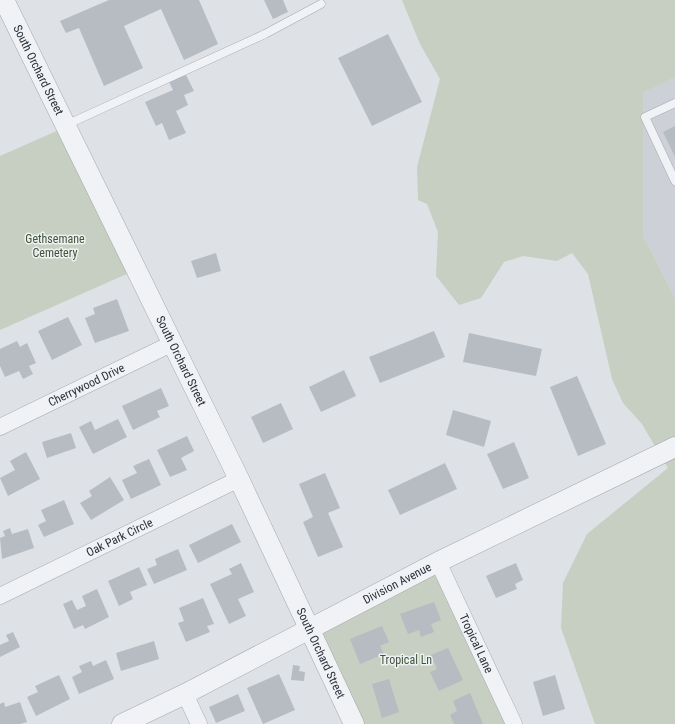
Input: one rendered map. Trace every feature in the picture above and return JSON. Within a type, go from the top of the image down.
[{"type":"street","name":"South Orchard Street","points":[[4,0],[239,479],[354,724]]},
{"type":"street","name":"Cherrywood Drive","points":[[0,427],[173,343]]},
{"type":"street","name":"Division Avenue","points":[[122,724],[185,694],[438,562],[675,447]]},
{"type":"street","name":"Oak Park Circle","points":[[0,596],[239,479]]},
{"type":"street","name":"Tropical Lane","points":[[438,562],[514,724]]},
{"type":"street","points":[[185,694],[199,724]]},
{"type":"lane","points":[[66,124],[265,34],[321,4]]},
{"type":"lane","points":[[675,103],[645,117],[675,181]]},
{"type":"shaded area","points":[[675,77],[675,298],[643,236],[643,93]]},
{"type":"green space","points":[[402,0],[675,0],[675,77],[643,93],[643,236],[675,298],[675,439],[656,448],[642,424],[623,403],[612,379],[588,274],[572,253],[557,261],[523,256],[504,262],[481,298],[459,305],[436,276],[438,232],[427,204],[418,200],[417,167],[440,79],[420,44]]},
{"type":"green space","name":"Gethsemane Cemetery","points":[[59,130],[129,273],[0,330],[0,156]]},
{"type":"green space","points":[[675,456],[675,724],[595,724],[561,628],[563,583],[587,534],[668,468],[664,461]]},
{"type":"green space","name":"Tropical Ln","points":[[435,572],[506,724],[362,724],[319,632]]},
{"type":"building","points":[[109,0],[199,0],[218,44],[184,60],[161,9],[124,26],[143,68],[104,86],[79,28],[66,33],[60,21]]},
{"type":"building","points":[[264,0],[283,0],[288,12],[273,19]]},
{"type":"building","points":[[388,34],[422,102],[372,126],[338,58]]},
{"type":"building","points":[[186,75],[194,91],[184,95],[188,105],[176,111],[186,133],[169,140],[162,123],[156,126],[145,102],[173,90],[169,82]]},
{"type":"building","points":[[675,126],[675,157],[663,132]]},
{"type":"building","points":[[216,253],[221,271],[197,278],[191,261]]},
{"type":"building","points":[[117,299],[129,331],[95,343],[85,318],[95,314],[93,308]]},
{"type":"building","points":[[68,317],[82,345],[52,360],[38,331]]},
{"type":"building","points":[[434,331],[445,357],[380,383],[369,357]]},
{"type":"building","points":[[469,333],[542,349],[536,376],[463,362]]},
{"type":"building","points":[[17,341],[20,347],[27,343],[36,363],[29,366],[33,374],[23,379],[19,371],[5,377],[0,366],[0,349]]},
{"type":"building","points":[[344,370],[356,396],[321,412],[309,387]]},
{"type":"building","points":[[577,376],[606,444],[578,456],[550,387]]},
{"type":"building","points":[[161,388],[169,406],[157,411],[160,417],[133,430],[122,406]]},
{"type":"building","points":[[281,403],[293,429],[263,443],[251,417]]},
{"type":"building","points":[[453,410],[491,421],[484,447],[446,435]]},
{"type":"building","points":[[118,419],[127,437],[93,454],[79,427],[91,421],[95,430]]},
{"type":"building","points":[[71,433],[76,448],[47,458],[42,442]]},
{"type":"building","points":[[187,436],[194,451],[181,458],[187,470],[170,477],[157,450]]},
{"type":"building","points":[[514,442],[529,478],[503,489],[487,454]]},
{"type":"building","points":[[26,452],[40,479],[8,496],[0,478],[15,470],[10,461]]},
{"type":"building","points":[[149,459],[161,485],[131,499],[122,480],[137,473],[133,466]]},
{"type":"building","points":[[445,463],[457,489],[400,515],[388,490]]},
{"type":"building","points":[[325,473],[340,508],[328,513],[343,547],[318,557],[303,522],[313,517],[299,484]]},
{"type":"building","points":[[110,477],[124,500],[91,520],[80,503],[92,496],[89,491]]},
{"type":"building","points":[[64,500],[74,524],[44,537],[38,525],[46,521],[41,510]]},
{"type":"building","points":[[232,524],[241,542],[198,563],[189,545]]},
{"type":"building","points":[[10,528],[12,534],[28,529],[34,548],[2,559],[0,538],[5,536],[3,531]]},
{"type":"building","points":[[178,549],[187,570],[154,584],[147,569],[157,565],[155,559]]},
{"type":"building","points":[[241,563],[254,592],[238,599],[246,616],[229,624],[210,584],[232,574],[229,569]]},
{"type":"building","points":[[516,563],[523,580],[515,584],[517,589],[496,598],[486,576]]},
{"type":"building","points":[[139,567],[147,585],[130,592],[133,599],[119,606],[108,581]]},
{"type":"building","points":[[97,589],[109,617],[85,629],[83,625],[74,629],[63,604],[72,600],[77,610],[86,606],[82,596]]},
{"type":"building","points":[[203,598],[214,624],[207,626],[210,632],[186,642],[178,623],[184,621],[179,608]]},
{"type":"building","points":[[434,602],[441,620],[431,624],[434,632],[421,637],[419,630],[408,634],[400,614]]},
{"type":"building","points":[[382,626],[389,642],[380,646],[384,654],[360,664],[350,639]]},
{"type":"building","points":[[13,632],[20,647],[0,657],[0,645],[9,641],[6,635]]},
{"type":"building","points":[[154,641],[159,659],[121,671],[116,653]]},
{"type":"building","points":[[448,648],[463,680],[439,691],[430,672],[437,669],[431,655]]},
{"type":"building","points":[[106,660],[114,679],[79,694],[72,677],[82,672],[79,666],[91,661],[93,666]]},
{"type":"building","points":[[293,665],[300,666],[299,671],[305,672],[304,681],[291,680]]},
{"type":"building","points":[[279,674],[295,710],[263,724],[247,688]]},
{"type":"building","points":[[59,675],[70,699],[36,716],[27,697],[38,692],[35,686]]},
{"type":"building","points":[[555,675],[565,709],[543,716],[533,682]]},
{"type":"building","points":[[389,679],[399,712],[382,718],[372,684]]},
{"type":"building","points":[[470,693],[483,724],[454,724],[450,715],[457,711],[453,701]]},
{"type":"building","points":[[238,694],[245,711],[216,723],[209,707]]},
{"type":"building","points":[[4,702],[5,707],[20,702],[27,722],[20,724],[0,724],[0,704]]}]
